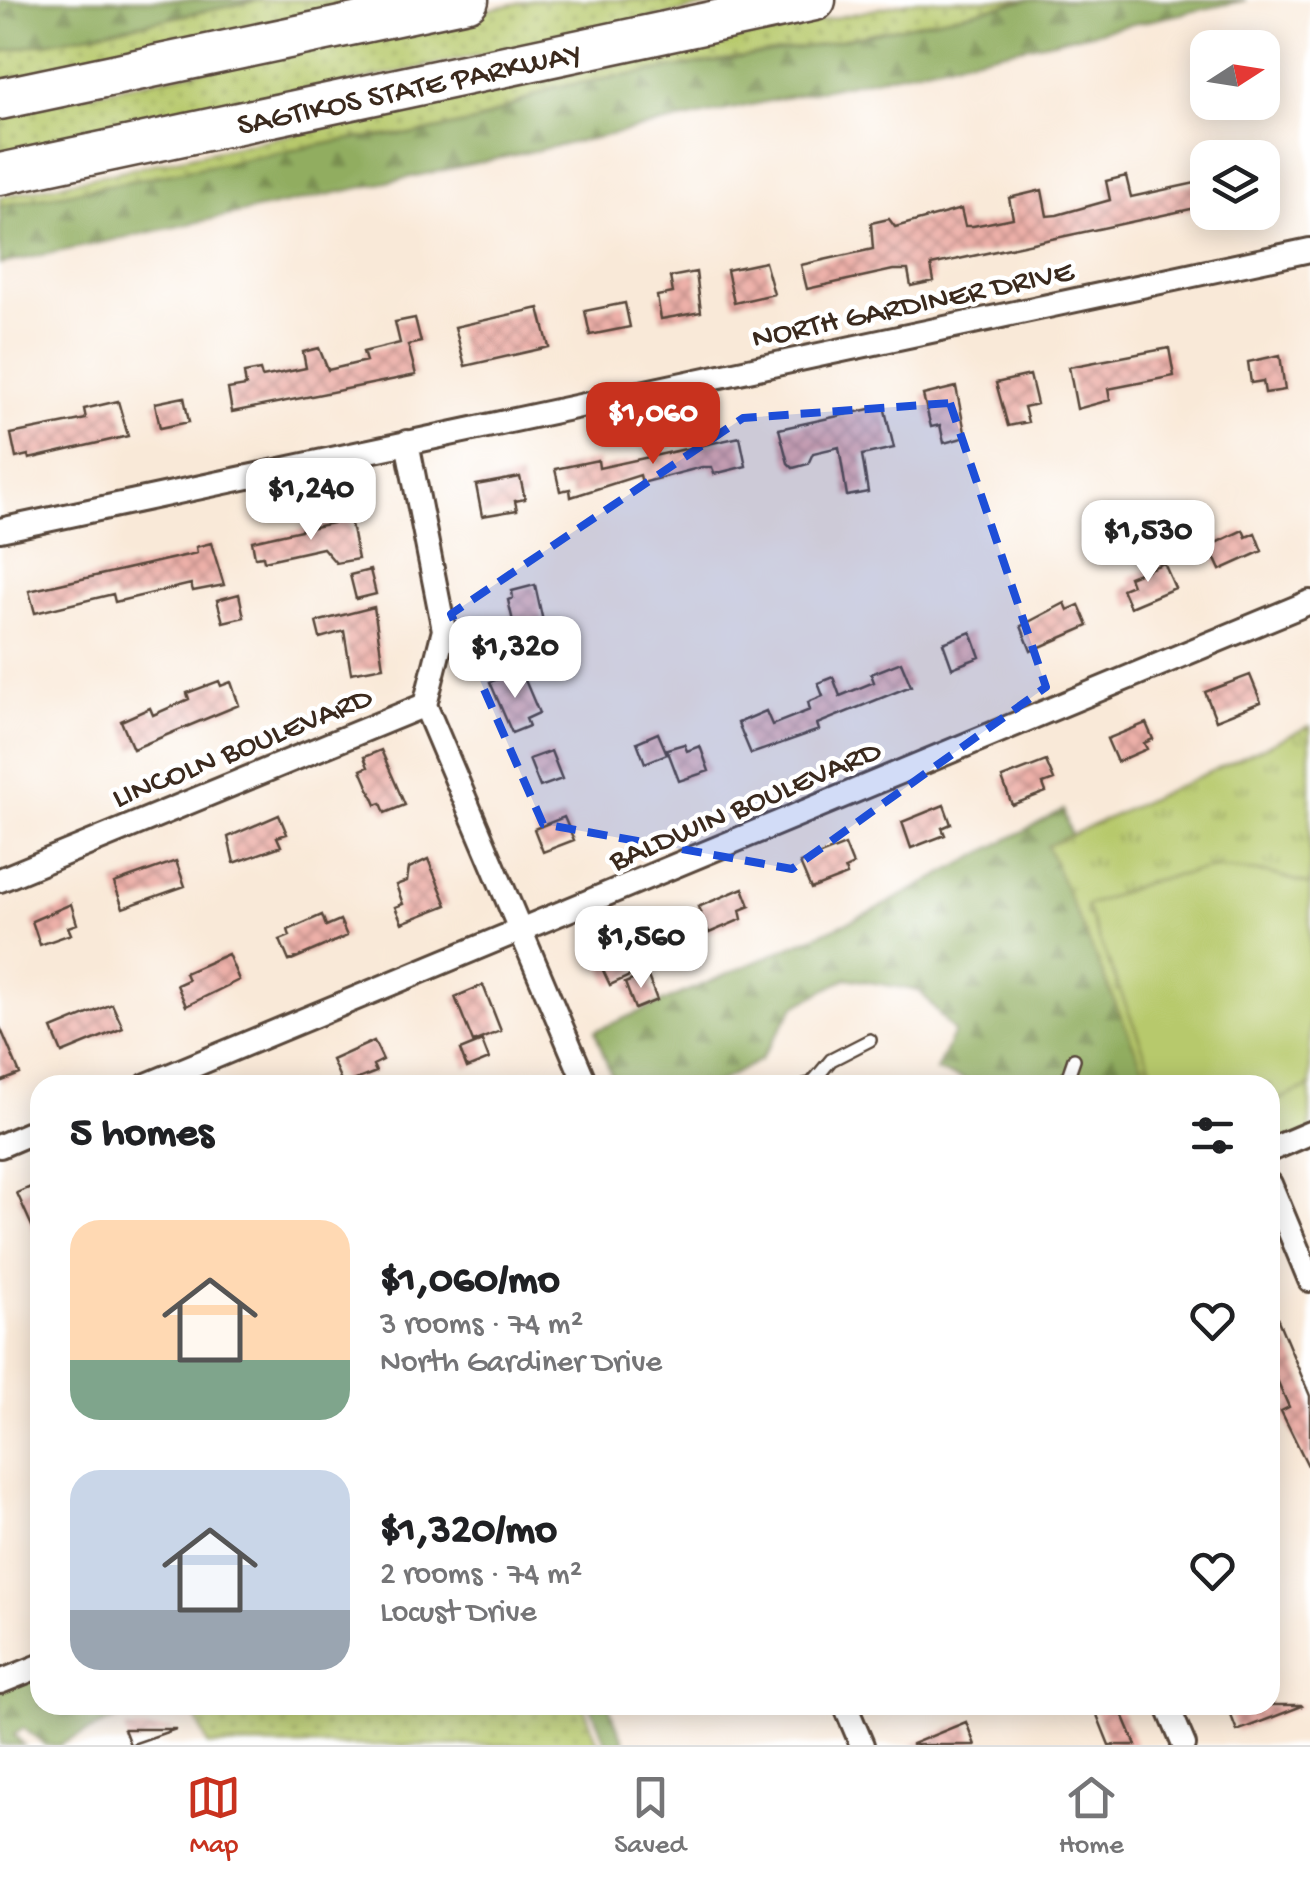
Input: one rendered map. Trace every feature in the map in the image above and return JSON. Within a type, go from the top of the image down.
[{"type":"highway","points":[[0,100],[468,0]]},
{"type":"highway","name":"SAGTIKOS STATE PARKWAY","points":[[0,174],[815,0]]},
{"type":"street","name":"NORTH GARDINER DRIVE","points":[[0,530],[1310,250]]},
{"type":"street","name":"LINCOLN BOULEVARD","points":[[0,880],[425,705],[444,630],[407,442]]},
{"type":"street","name":"BALDWIN BOULEVARD","points":[[171,1075],[1310,602]]},
{"type":"street","points":[[425,705],[582,1075]]},
{"type":"street","points":[[0,1146],[30,1133]]},
{"type":"street","points":[[1280,1146],[1310,1133]]},
{"type":"street","points":[[1280,1208],[1310,1280]]},
{"type":"street","points":[[0,1682],[30,1670]]},
{"type":"street","points":[[849,1715],[862,1745]]},
{"type":"street","points":[[1171,1715],[1184,1745]]},
{"type":"lane","points":[[819,1075],[831,1060],[870,1040]]},
{"type":"lane","points":[[1068,1075],[1074,1059]]},
{"type":"highlighted area","points":[[950,403],[1046,687],[792,869],[543,824],[451,614],[743,418]]},
{"type":"green space","points":[[0,0],[260,0],[0,52]]},
{"type":"green space","points":[[260,0],[387,0],[0,81],[0,52]]},
{"type":"green space","points":[[533,0],[736,0],[0,158],[0,113]]},
{"type":"green space","points":[[918,0],[1028,0],[813,46],[555,87],[475,122],[415,134],[357,138],[0,206],[0,197]]},
{"type":"green space","points":[[1028,0],[1246,0],[0,264],[0,206],[357,138],[415,134],[475,122],[554,87],[813,46]]},
{"type":"green space","points":[[1310,726],[1310,1133],[1280,1146],[1280,1075],[1147,1075],[1047,846]]},
{"type":"green space","points":[[1063,810],[1149,1075],[949,1075],[936,1071],[954,1032],[920,991],[847,978],[795,1006],[760,1060],[732,1075],[611,1075],[595,1031],[871,912]]},
{"type":"green space","points":[[1213,868],[1269,873],[1310,885],[1310,1086],[1280,1100],[1280,1075],[1154,1075],[1086,906],[1151,881]]},
{"type":"green space","points":[[30,1668],[30,1715],[124,1715],[59,1745],[46,1745],[23,1728],[14,1735],[24,1745],[0,1745],[0,1681]]},
{"type":"green space","points":[[195,1715],[587,1715],[599,1745],[208,1745]]},
{"type":"green space","points":[[594,1715],[612,1715],[625,1745],[607,1745]]},
{"type":"building","points":[[1126,176],[1131,197],[1190,184],[1190,209],[931,265],[934,281],[911,286],[908,270],[893,270],[807,289],[801,265],[873,249],[871,223],[889,219],[895,227],[961,209],[965,226],[973,226],[1013,218],[1009,198],[1042,190],[1047,216],[1057,215],[1110,200],[1106,181]]},
{"type":"building","points":[[765,262],[774,294],[734,303],[727,270]]},
{"type":"building","points":[[696,272],[701,312],[661,319],[657,296],[673,293],[670,277]]},
{"type":"building","points":[[625,303],[630,327],[590,335],[585,311]]},
{"type":"building","points":[[539,308],[549,347],[465,366],[455,327]]},
{"type":"building","points":[[415,318],[421,342],[408,345],[416,375],[232,412],[228,389],[246,386],[244,373],[260,370],[262,377],[306,368],[303,352],[319,348],[328,370],[366,361],[363,352],[400,343],[395,322]]},
{"type":"building","points":[[1169,348],[1174,376],[1108,389],[1110,400],[1077,409],[1069,367]]},
{"type":"building","points":[[1280,355],[1285,390],[1265,393],[1263,381],[1251,383],[1248,362]]},
{"type":"building","points":[[1030,375],[1037,404],[1024,407],[1028,422],[1008,426],[996,383]]},
{"type":"building","points":[[956,387],[966,437],[944,443],[940,425],[931,427],[923,395]]},
{"type":"building","points":[[184,397],[189,422],[160,428],[155,403]]},
{"type":"building","points":[[118,401],[128,436],[29,459],[28,455],[16,458],[11,434],[86,419],[84,409]]},
{"type":"building","points":[[884,406],[894,448],[862,455],[868,492],[847,496],[839,447],[813,453],[808,464],[793,468],[788,463],[779,429]]},
{"type":"building","points":[[740,437],[746,466],[714,474],[712,467],[702,467],[642,483],[640,475],[571,497],[570,489],[560,491],[555,469],[598,460],[599,468]]},
{"type":"building","points":[[520,477],[525,499],[515,501],[517,510],[482,516],[476,485]]},
{"type":"building","points":[[350,519],[358,559],[336,563],[323,548],[264,561],[263,556],[255,557],[252,541]]},
{"type":"building","points":[[1243,530],[1246,537],[1255,533],[1262,551],[1220,570],[1209,546]]},
{"type":"building","points":[[211,543],[224,585],[193,591],[191,584],[115,602],[113,594],[35,613],[29,591],[197,553],[196,547]]},
{"type":"building","points":[[1164,563],[1175,588],[1130,607],[1122,589],[1132,585],[1129,577]]},
{"type":"building","points":[[370,570],[376,594],[356,599],[350,575]]},
{"type":"building","points":[[535,585],[544,626],[537,627],[539,638],[518,643],[508,600],[513,598],[512,591]]},
{"type":"building","points":[[239,594],[244,617],[223,622],[217,600]]},
{"type":"building","points":[[1065,603],[1068,610],[1079,605],[1088,626],[1031,651],[1021,626]]},
{"type":"building","points":[[374,607],[383,667],[351,673],[344,631],[320,638],[316,622]]},
{"type":"building","points":[[971,632],[980,657],[952,668],[943,643]]},
{"type":"building","points":[[901,662],[911,686],[817,724],[819,730],[751,754],[738,723],[766,711],[772,725],[810,710],[808,702],[823,696],[818,683],[833,677],[840,696],[874,682],[871,674]]},
{"type":"building","points":[[513,673],[517,683],[525,680],[539,713],[526,719],[529,726],[512,733],[490,682]]},
{"type":"building","points":[[1250,675],[1261,702],[1216,720],[1205,692]]},
{"type":"building","points":[[219,681],[221,686],[231,682],[239,705],[133,749],[121,721],[150,708],[153,715],[189,699],[187,693]]},
{"type":"building","points":[[1146,723],[1153,739],[1144,743],[1147,749],[1117,762],[1107,739]]},
{"type":"building","points":[[658,733],[667,754],[645,763],[637,742]]},
{"type":"building","points":[[684,744],[687,751],[700,746],[709,771],[679,781],[667,749]]},
{"type":"building","points":[[381,750],[405,805],[385,813],[381,803],[376,805],[361,770],[368,767],[364,757]]},
{"type":"building","points":[[551,751],[562,779],[540,787],[529,759]]},
{"type":"building","points":[[1046,761],[1054,780],[1043,784],[1046,792],[1012,805],[1002,778]]},
{"type":"building","points":[[944,805],[951,824],[942,828],[945,835],[911,848],[902,822]]},
{"type":"building","points":[[279,815],[287,834],[277,837],[281,846],[234,863],[228,837]]},
{"type":"building","points":[[564,817],[574,840],[543,852],[534,829]]},
{"type":"building","points":[[845,845],[853,865],[845,869],[847,875],[811,889],[800,863]]},
{"type":"building","points":[[428,859],[447,905],[402,923],[395,907],[403,904],[396,885],[407,881],[409,868]]},
{"type":"building","points":[[176,861],[185,886],[123,908],[114,883]]},
{"type":"building","points":[[743,888],[750,906],[740,910],[742,919],[709,933],[698,907]]},
{"type":"building","points":[[71,904],[77,924],[68,927],[71,934],[40,945],[32,921]]},
{"type":"building","points":[[322,915],[326,926],[340,920],[347,936],[289,961],[280,940],[290,936],[288,930]]},
{"type":"building","points":[[617,930],[636,973],[610,985],[589,941]]},
{"type":"building","points":[[228,954],[239,980],[186,1006],[177,985],[188,980],[185,973]]},
{"type":"building","points":[[647,974],[657,1000],[635,1009],[625,983]]},
{"type":"building","points":[[483,985],[501,1031],[473,1042],[455,997]]},
{"type":"building","points":[[112,1004],[123,1028],[62,1053],[52,1029]]},
{"type":"building","points":[[0,1027],[20,1074],[0,1082]]},
{"type":"building","points":[[374,1041],[383,1060],[373,1065],[376,1072],[368,1075],[339,1075],[332,1060]]},
{"type":"building","points":[[482,1041],[489,1059],[467,1068],[460,1050]]},
{"type":"building","points":[[30,1187],[30,1222],[17,1193]]},
{"type":"building","points":[[1280,1325],[1310,1396],[1310,1470],[1281,1411],[1289,1407],[1280,1387]]},
{"type":"building","points":[[1280,1705],[1302,1706],[1280,1714]]},
{"type":"building","points":[[1097,1715],[1123,1715],[1136,1745],[1109,1745]]},
{"type":"building","points":[[1231,1715],[1279,1715],[1237,1731]]},
{"type":"building","points":[[966,1722],[975,1745],[912,1745],[912,1744]]},
{"type":"building","points":[[124,1729],[176,1729],[130,1745]]}]
